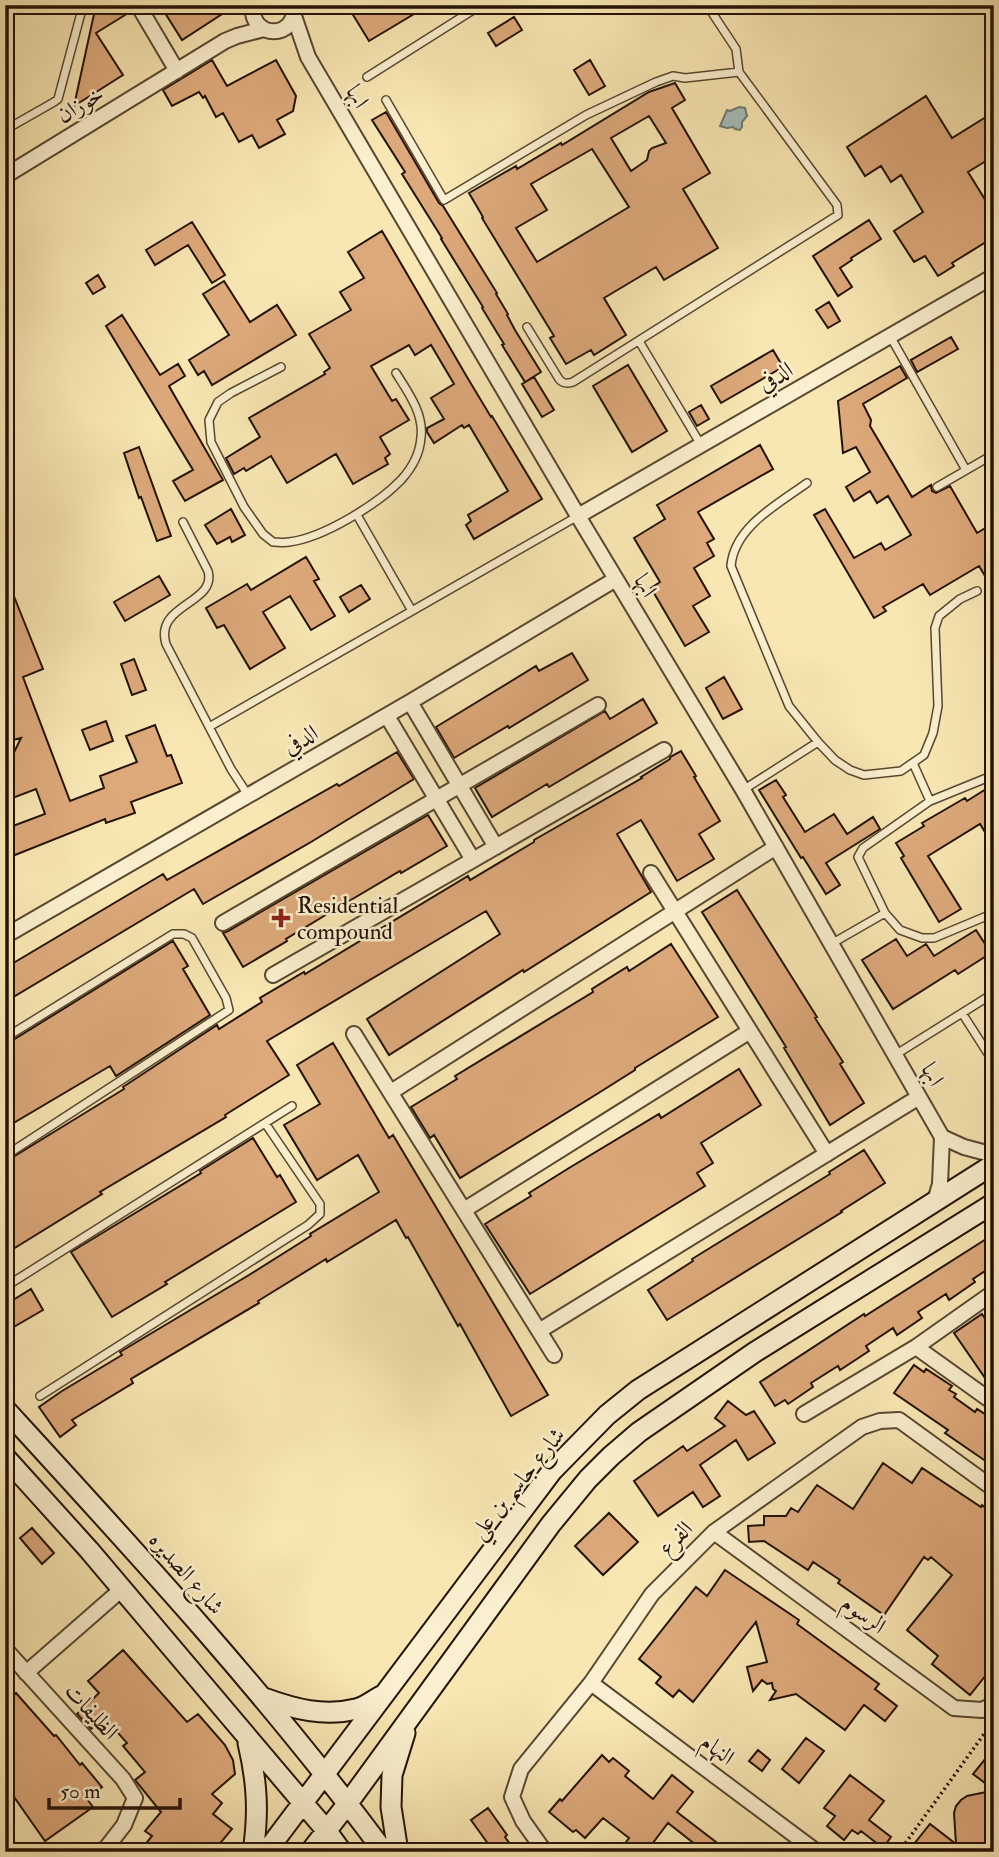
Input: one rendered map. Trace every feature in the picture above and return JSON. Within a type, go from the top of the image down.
[{"type":"street","points":[[138,5],[177,71]]},
{"type":"street","name":"خوزان","points":[[225,41],[252,8]]},
{"type":"street","name":"ابها","points":[[252,8],[255,22],[294,43],[308,57],[743,790],[942,1137]]},
{"type":"street","points":[[270,30],[288,26],[295,9]]},
{"type":"street","name":"ابها","points":[[295,9],[308,57]]},
{"type":"street","name":"خوزان","points":[[5,176],[225,41],[270,30]]},
{"type":"street","name":"الدفي","points":[[578,516],[994,276]]},
{"type":"street","name":"الدفي","points":[[5,936],[387,716],[616,579]]},
{"type":"street","points":[[410,702],[496,847]]},
{"type":"street","points":[[223,923],[598,705]]},
{"type":"street","points":[[387,716],[473,860]]},
{"type":"street","points":[[273,975],[664,750]]},
{"type":"street","points":[[391,1092],[776,847]]},
{"type":"street","points":[[652,873],[827,1154]]},
{"type":"street","points":[[464,1210],[750,1031]]},
{"type":"street","points":[[354,1034],[554,1355]]},
{"type":"street","points":[[539,1331],[919,1097]]},
{"type":"street","points":[[935,1201],[940,1184],[942,1137],[964,1147],[994,1155]]},
{"type":"street","name":"شارع جاسم بن علي","points":[[267,1852],[552,1471],[607,1415],[638,1390],[994,1164]]},
{"type":"street","points":[[310,1852],[551,1524],[611,1456],[639,1432],[755,1352],[994,1203]]},
{"type":"street","points":[[804,1414],[916,1347],[994,1292]]},
{"type":"street","points":[[916,1347],[994,1403]]},
{"type":"street","name":"شارع الصديره","points":[[5,1409],[148,1565],[264,1698],[348,1802],[384,1852]]},
{"type":"street","name":"الفرع","points":[[545,1852],[523,1821],[512,1797],[521,1769],[591,1683],[652,1594],[714,1532],[862,1427],[880,1421],[899,1420],[994,1489]]},
{"type":"street","points":[[5,1457],[121,1589],[342,1852]]},
{"type":"street","name":"الرسوم","points":[[714,1532],[954,1708],[982,1710],[994,1704]]},
{"type":"street","points":[[26,1673],[121,1589]]},
{"type":"street","name":"الظليفات","points":[[5,1649],[123,1779],[135,1798],[124,1825],[103,1852]]},
{"type":"street","name":"النهام","points":[[591,1683],[817,1852]]},
{"type":"street","points":[[264,1698],[322,1713],[358,1709],[388,1692]]},
{"type":"street","points":[[398,1852],[391,1807],[392,1775],[411,1714]]},
{"type":"street","points":[[247,1738],[258,1797],[253,1852]]},
{"type":"lane","points":[[5,131],[58,99],[81,13],[80,5]]},
{"type":"lane","points":[[367,76],[481,5]]},
{"type":"lane","points":[[527,327],[559,379],[568,384],[838,215],[837,205],[739,72],[736,49],[708,5]]},
{"type":"lane","points":[[386,100],[444,200],[586,115],[656,82],[673,76],[685,78],[739,72]]},
{"type":"lane","points":[[890,336],[966,470]]},
{"type":"lane","points":[[639,341],[701,445]]},
{"type":"lane","points":[[281,367],[218,402],[209,420],[211,442],[244,507],[273,542],[290,542],[320,533],[357,515],[400,481],[414,463],[419,450],[421,423],[413,402],[396,373]]},
{"type":"lane","points":[[937,487],[994,454]]},
{"type":"lane","points":[[807,483],[751,524],[732,553],[731,566],[789,706],[835,760],[850,770],[864,775],[901,771],[924,755],[933,733],[938,706],[935,628],[939,616],[960,599],[977,591]]},
{"type":"lane","points":[[357,515],[412,611]]},
{"type":"lane","points":[[209,727],[578,516]]},
{"type":"lane","points":[[183,522],[210,577],[206,589],[169,619],[163,635],[247,795]]},
{"type":"lane","points":[[743,790],[818,742]]},
{"type":"lane","points":[[913,763],[930,801]]},
{"type":"lane","points":[[994,775],[930,801],[860,852],[859,861],[885,914],[900,930],[922,938],[934,938],[994,913]]},
{"type":"lane","points":[[831,944],[885,914]]},
{"type":"lane","points":[[5,1038],[173,934],[184,934],[192,939],[226,998],[229,1010],[5,1156]]},
{"type":"lane","points":[[895,1055],[994,993]]},
{"type":"lane","points":[[962,1013],[994,1063]]},
{"type":"lane","points":[[5,1287],[292,1106]]},
{"type":"lane","points":[[40,1396],[308,1225],[320,1214],[320,1204],[265,1123]]},
{"type":"path","points":[[899,1852],[994,1720]]},
{"type":"water","points":[[745,108],[747,116],[740,130],[720,126],[727,110]]},
{"type":"building","points":[[96,5],[119,5],[125,15],[96,33],[123,75],[74,106]]},
{"type":"building","points":[[160,5],[236,5],[182,40]]},
{"type":"building","points":[[347,5],[429,5],[369,41]]},
{"type":"building","points":[[514,17],[522,30],[496,46],[488,33]]},
{"type":"building","points":[[212,60],[227,86],[276,60],[296,96],[293,111],[277,120],[285,134],[259,148],[252,135],[239,142],[223,113],[216,117],[205,96],[203,98],[199,92],[172,106],[163,90]]},
{"type":"building","points":[[590,60],[605,86],[589,95],[574,70]]},
{"type":"building","points":[[675,83],[685,100],[672,108],[710,173],[683,189],[718,248],[664,280],[656,267],[604,298],[626,335],[594,355],[591,350],[566,364],[550,338],[554,336],[469,193],[516,166],[517,169],[561,143],[562,145],[649,92]],"holes":[[[649,116],[666,143],[652,148],[647,160],[631,171],[611,138]],[[592,149],[629,207],[537,262],[516,228],[547,210],[531,184]]]},
{"type":"building","points":[[926,96],[952,138],[994,112],[994,156],[968,172],[994,214],[994,237],[952,263],[954,266],[938,276],[925,256],[914,262],[894,231],[923,212],[901,175],[891,182],[881,166],[865,176],[847,147]]},
{"type":"building","points":[[386,112],[439,203],[497,293],[515,330],[541,372],[525,382],[402,174],[405,172],[372,120]]},
{"type":"building","points":[[869,220],[881,239],[840,268],[852,287],[838,296],[813,256]]},
{"type":"building","points":[[192,222],[225,275],[212,283],[188,245],[155,265],[146,250]]},
{"type":"building","points":[[382,231],[542,499],[474,539],[466,525],[471,521],[468,515],[508,491],[469,425],[464,428],[462,425],[434,443],[427,432],[427,428],[444,419],[431,398],[454,384],[431,345],[415,355],[409,345],[371,366],[392,401],[396,399],[409,420],[380,437],[390,454],[385,458],[388,464],[353,484],[336,454],[287,483],[271,456],[246,471],[244,468],[234,474],[226,458],[260,437],[249,418],[325,374],[330,368],[309,334],[351,310],[340,292],[364,278],[348,252]]},
{"type":"building","points":[[98,275],[105,287],[93,294],[86,283]]},
{"type":"building","points":[[224,281],[250,322],[277,305],[296,335],[212,385],[204,371],[198,375],[189,360],[229,335],[203,294]]},
{"type":"building","points":[[829,302],[840,321],[828,328],[816,310]]},
{"type":"building","points":[[122,315],[160,375],[178,364],[185,376],[169,386],[223,480],[185,501],[173,481],[193,470],[106,326]]},
{"type":"building","points":[[951,337],[958,349],[917,372],[911,360]]},
{"type":"building","points":[[773,350],[783,367],[721,403],[711,386]]},
{"type":"building","points":[[628,365],[667,431],[632,452],[593,386]]},
{"type":"building","points":[[900,366],[907,378],[863,404],[871,420],[870,426],[912,497],[931,485],[932,491],[936,493],[950,486],[977,533],[994,523],[994,591],[979,566],[930,595],[923,584],[883,607],[886,611],[874,618],[814,515],[825,509],[854,558],[881,543],[885,550],[911,535],[888,496],[877,503],[870,491],[854,501],[846,487],[870,472],[856,447],[843,453],[838,401]]},
{"type":"building","points":[[534,377],[554,410],[542,417],[522,384]]},
{"type":"building","points":[[701,405],[709,419],[697,426],[689,412]]},
{"type":"building","points":[[760,445],[773,469],[698,512],[714,539],[707,543],[714,556],[694,568],[710,596],[693,606],[709,632],[685,646],[651,588],[660,582],[634,538],[665,519],[657,505]]},
{"type":"building","points":[[139,447],[171,536],[157,541],[124,453]]},
{"type":"building","points":[[231,509],[245,535],[232,542],[230,537],[217,544],[205,525]]},
{"type":"building","points":[[306,557],[319,579],[314,581],[335,616],[311,630],[290,596],[263,612],[285,648],[250,669],[224,625],[217,628],[206,608],[247,584],[251,590]]},
{"type":"building","points":[[5,574],[43,669],[23,677],[70,801],[104,788],[100,776],[137,762],[126,736],[155,725],[167,756],[171,755],[182,783],[131,802],[135,813],[106,823],[105,819],[5,859],[5,829],[45,814],[36,789],[10,799],[5,771],[21,738],[5,742]]},
{"type":"building","points":[[159,576],[170,595],[125,621],[114,602]]},
{"type":"building","points":[[361,585],[370,599],[349,612],[340,597]]},
{"type":"building","points":[[572,653],[588,680],[454,758],[436,727],[536,666],[539,671]]},
{"type":"building","points":[[134,659],[146,690],[132,695],[121,664]]},
{"type":"building","points":[[724,677],[742,709],[723,719],[706,688]]},
{"type":"building","points":[[643,699],[657,723],[549,787],[547,784],[492,817],[475,788],[605,711],[610,719]]},
{"type":"building","points":[[106,721],[113,741],[90,750],[82,730]]},
{"type":"building","points":[[681,751],[720,821],[699,834],[714,859],[677,881],[641,820],[617,834],[651,892],[389,1055],[367,1019],[500,934],[486,911],[267,1041],[289,1075],[5,1254],[5,1162],[124,1089],[123,1087],[217,1025],[219,1029],[262,1002],[260,998],[468,876],[470,880],[642,778]]},
{"type":"building","points":[[397,752],[414,779],[203,904],[194,889],[5,1002],[5,968],[163,874],[167,880]]},
{"type":"building","points":[[776,780],[786,795],[783,797],[805,832],[834,814],[847,834],[873,817],[880,829],[826,863],[840,885],[826,894],[759,790]]},
{"type":"building","points":[[994,784],[994,847],[980,824],[928,856],[961,909],[939,922],[901,858],[904,856],[896,843],[924,826],[922,823]]},
{"type":"building","points":[[428,815],[447,846],[339,907],[243,967],[223,933]]},
{"type":"building","points":[[737,890],[817,1017],[815,1018],[843,1062],[840,1064],[864,1103],[830,1125],[784,1048],[786,1047],[702,912]]},
{"type":"building","points":[[976,930],[991,953],[958,974],[955,970],[893,1009],[862,960],[896,939],[907,956],[926,944],[934,956]]},
{"type":"building","points":[[173,941],[188,966],[183,969],[210,1015],[116,1076],[110,1066],[5,1128],[5,1045]]},
{"type":"building","points":[[671,944],[718,1017],[460,1178],[434,1135],[430,1138],[411,1107],[457,1079],[455,1076],[593,992],[592,989],[627,967],[629,971]]},
{"type":"building","points":[[333,1043],[389,1138],[393,1135],[548,1395],[511,1416],[460,1324],[458,1326],[396,1220],[327,1262],[326,1259],[258,1301],[259,1303],[131,1379],[133,1383],[72,1420],[76,1425],[60,1437],[39,1407],[122,1355],[120,1352],[249,1275],[379,1192],[358,1155],[317,1180],[284,1125],[320,1104],[297,1065]]},
{"type":"building","points":[[739,1069],[761,1105],[701,1143],[713,1163],[697,1173],[705,1186],[530,1294],[485,1224],[531,1196],[529,1193],[569,1168],[659,1114],[661,1118]]},
{"type":"building","points":[[253,1138],[296,1202],[112,1317],[71,1252]]},
{"type":"building","points":[[864,1150],[885,1183],[667,1320],[648,1290]]},
{"type":"building","points":[[994,1234],[994,1265],[973,1279],[975,1282],[949,1300],[946,1294],[918,1312],[922,1318],[897,1335],[893,1328],[866,1346],[869,1351],[840,1370],[838,1366],[811,1383],[813,1387],[788,1404],[785,1400],[775,1406],[760,1382]]},
{"type":"building","points":[[31,1289],[43,1310],[5,1332],[5,1305]]},
{"type":"building","points":[[982,1314],[994,1332],[994,1391],[954,1333]]},
{"type":"building","points":[[914,1365],[924,1372],[926,1369],[952,1386],[949,1390],[956,1394],[954,1397],[975,1412],[977,1409],[994,1420],[994,1453],[987,1462],[945,1433],[948,1430],[894,1393]]},
{"type":"building","points":[[728,1401],[746,1415],[754,1411],[775,1443],[748,1460],[736,1440],[700,1465],[720,1496],[703,1507],[693,1492],[658,1516],[634,1481],[683,1446],[687,1451],[725,1426],[715,1418]]},
{"type":"building","points":[[883,1463],[912,1483],[922,1468],[994,1515],[994,1531],[987,1539],[994,1545],[994,1665],[970,1695],[932,1664],[938,1656],[907,1630],[952,1575],[931,1557],[928,1560],[924,1557],[884,1615],[813,1562],[808,1570],[764,1541],[749,1542],[748,1526],[764,1525],[764,1516],[786,1516],[791,1508],[798,1512],[817,1485],[853,1509]]},
{"type":"building","points":[[609,1513],[638,1542],[603,1575],[575,1546]]},
{"type":"building","points":[[32,1528],[54,1553],[42,1564],[20,1538]]},
{"type":"building","points":[[725,1570],[799,1620],[797,1624],[879,1684],[875,1689],[897,1706],[885,1721],[864,1705],[845,1730],[796,1694],[770,1700],[776,1691],[772,1683],[767,1684],[762,1680],[753,1691],[747,1667],[767,1662],[756,1622],[693,1702],[679,1690],[673,1697],[656,1683],[661,1677],[639,1659],[696,1587],[707,1596]]},
{"type":"building","points":[[123,1650],[187,1722],[198,1714],[225,1745],[233,1760],[235,1774],[212,1794],[222,1803],[213,1814],[232,1829],[213,1852],[139,1852],[152,1836],[145,1831],[161,1812],[135,1780],[145,1772],[123,1746],[127,1743],[105,1718],[91,1729],[77,1714],[99,1693],[88,1681]]},
{"type":"building","points":[[16,1693],[102,1787],[87,1799],[93,1807],[45,1841],[14,1797],[5,1804],[5,1732],[13,1726],[5,1717],[5,1703]]},
{"type":"building","points":[[806,1738],[824,1751],[799,1783],[782,1769]]},
{"type":"building","points":[[994,1748],[994,1772],[985,1783],[973,1774]]},
{"type":"building","points":[[758,1750],[770,1760],[762,1771],[749,1761]]},
{"type":"building","points":[[602,1755],[609,1762],[613,1758],[629,1771],[625,1776],[653,1799],[672,1775],[693,1792],[677,1812],[729,1852],[691,1852],[696,1845],[668,1823],[646,1852],[619,1852],[629,1838],[603,1818],[585,1838],[576,1830],[573,1832],[549,1812]]},
{"type":"building","points":[[850,1775],[884,1801],[869,1820],[891,1837],[883,1848],[861,1831],[858,1834],[852,1830],[844,1840],[827,1826],[835,1816],[824,1808]]},
{"type":"building","points":[[986,1792],[994,1798],[994,1852],[924,1852],[914,1844],[930,1824],[956,1844],[956,1806],[967,1796]]},
{"type":"building","points":[[488,1808],[516,1852],[494,1852],[471,1820]]},
{"type":"place","name":"Residential compound","points":[[281,918]]}]
